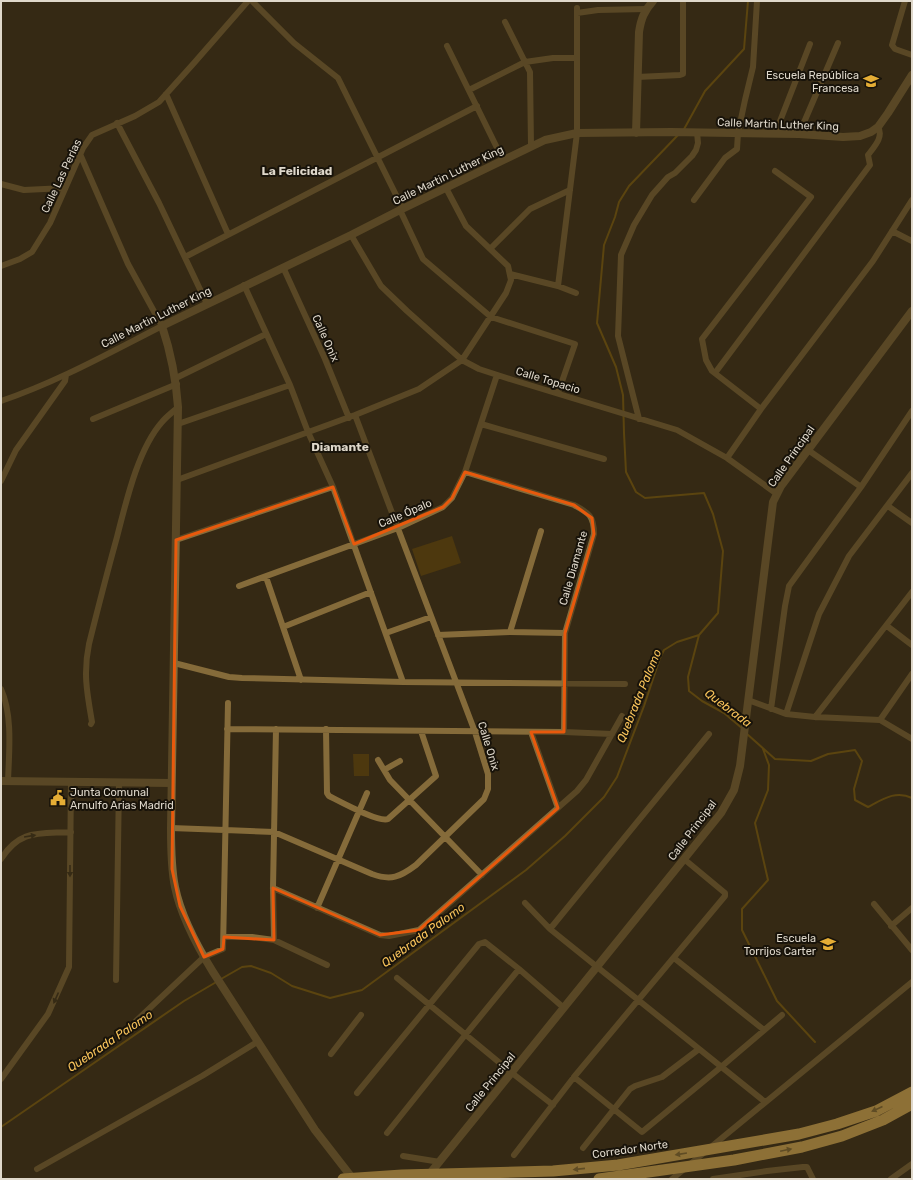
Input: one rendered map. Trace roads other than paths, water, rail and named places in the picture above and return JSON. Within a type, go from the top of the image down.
[{"type":"highway","name":"Corredor Norte","points":[[343,1179],[402,1175],[553,1172],[618,1165],[799,1134],[837,1124],[876,1111],[912,1092]]},
{"type":"highway","points":[[653,1179],[734,1163],[842,1136],[883,1120],[912,1104]]},
{"type":"highway","points":[[599,1179],[734,1163]]},
{"type":"street","name":"Calle Las Perlas","points":[[1,266],[20,259],[32,252],[50,223],[80,154],[92,135],[135,116],[159,102],[248,1]]},
{"type":"street","points":[[252,1],[294,43],[338,78],[378,157],[423,259],[491,317],[575,344],[558,393]]},
{"type":"street","points":[[636,133],[638,32],[641,19],[652,1]]},
{"type":"street","points":[[637,77],[680,76],[683,74],[683,1]]},
{"type":"street","points":[[694,200],[725,158],[736,149],[738,133],[753,67],[757,1]]},
{"type":"street","points":[[905,1],[892,45],[895,50],[912,55]]},
{"type":"street","points":[[558,286],[577,133],[577,11],[646,10]]},
{"type":"street","points":[[505,22],[530,72],[531,146]]},
{"type":"street","points":[[799,134],[838,43]]},
{"type":"street","points":[[775,134],[810,44]]},
{"type":"street","points":[[447,46],[503,160]]},
{"type":"street","points":[[468,90],[525,62],[553,58],[577,58]]},
{"type":"street","name":"Calle Martin Luther King","points":[[1,401],[66,375],[162,326],[545,140],[577,133],[694,132],[799,134],[843,137],[860,136],[871,132],[878,127],[912,75]]},
{"type":"street","points":[[166,94],[228,234]]},
{"type":"street","points":[[184,257],[477,106]]},
{"type":"street","points":[[117,123],[159,203],[207,304]]},
{"type":"street","points":[[715,373],[870,165],[868,155],[879,138],[880,130],[878,127]]},
{"type":"street","points":[[639,419],[618,336],[621,255],[634,225],[652,195],[668,177],[676,173],[696,150],[698,143],[694,132]]},
{"type":"street","points":[[80,154],[128,264],[162,326],[171,351],[176,381],[178,424],[170,828],[172,869],[177,897],[184,916],[204,957],[222,987],[315,1130],[353,1179]]},
{"type":"street","points":[[761,409],[712,371],[706,360],[702,339],[811,198],[775,171]]},
{"type":"street","points":[[1,184],[24,190],[65,188]]},
{"type":"street","points":[[176,480],[349,418],[419,389],[462,360],[506,293],[511,280],[508,266],[466,226],[446,188]]},
{"type":"street","points":[[490,249],[530,209],[570,190]]},
{"type":"street","points":[[727,458],[761,409],[873,261],[912,200]]},
{"type":"street","points":[[892,231],[912,241]]},
{"type":"street","name":"Calle Topacio","points":[[352,235],[381,286],[462,360],[479,369],[497,375],[677,430],[727,458],[777,494]]},
{"type":"street","name":"Calle Onix","points":[[283,267],[325,359],[349,418]]},
{"type":"street","points":[[510,274],[558,286],[576,293]]},
{"type":"street","points":[[244,286],[290,385],[308,432],[333,487],[403,682]]},
{"type":"street","name":"Calle Principal","points":[[425,1179],[684,859],[721,812],[734,790],[740,766],[744,724],[773,502],[781,486],[912,311]]},
{"type":"street","points":[[93,419],[176,381],[266,334]]},
{"type":"street","points":[[1,481],[16,450],[65,381],[66,375]]},
{"type":"street","name":"Calle Ópalo","points":[[239,586],[398,528],[443,507],[452,498],[465,472],[497,375]]},
{"type":"street","points":[[178,424],[290,385]]},
{"type":"street","points":[[91,724],[92,722],[85,675],[86,656],[124,511],[135,474],[145,449],[158,427],[178,407]]},
{"type":"street","points":[[771,709],[785,606],[790,586],[861,487],[912,411]]},
{"type":"street","name":"Calle Onix","points":[[170,828],[274,832],[382,878],[393,877],[410,869],[484,799],[488,788],[488,774],[475,732],[355,415]]},
{"type":"street","points":[[481,424],[604,458]]},
{"type":"street","points":[[808,450],[861,487]]},
{"type":"street","name":"Calle Diamante","points":[[465,472],[574,505],[588,513],[592,518],[594,534],[565,633],[564,732]]},
{"type":"street","points":[[786,714],[820,614],[849,556],[912,473]]},
{"type":"street","points":[[176,540],[333,487]]},
{"type":"street","points":[[888,506],[912,523]]},
{"type":"street","points":[[510,632],[541,532]]},
{"type":"street","points":[[266,577],[302,680]]},
{"type":"street","points":[[283,627],[371,592]]},
{"type":"street","points":[[815,717],[912,592]]},
{"type":"street","points":[[386,633],[431,617]]},
{"type":"street","points":[[887,626],[912,646]]},
{"type":"street","points":[[438,635],[510,632],[565,633]]},
{"type":"street","points":[[174,663],[242,678],[403,682],[625,684]]},
{"type":"street","points":[[880,720],[912,674]]},
{"type":"street","points":[[1,689],[7,712],[9,737],[5,781],[171,783]]},
{"type":"street","points":[[748,700],[786,714],[880,720],[912,739]]},
{"type":"street","points":[[136,1021],[204,957],[223,949],[228,703]]},
{"type":"street","points":[[273,888],[385,936],[413,932],[422,928],[577,791],[586,780],[622,716]]},
{"type":"street","points":[[227,729],[564,732],[612,734]]},
{"type":"street","points":[[326,729],[327,794],[360,811],[383,820],[386,820],[436,776],[422,731]]},
{"type":"street","points":[[274,940],[273,888],[276,730]]},
{"type":"street","points":[[531,732],[558,808]]},
{"type":"street","points":[[550,929],[709,734]]},
{"type":"street","points":[[378,760],[390,780],[482,875]]},
{"type":"street","points":[[384,770],[400,762]]},
{"type":"street","points":[[1,1079],[48,1014],[68,972],[70,957],[71,781]]},
{"type":"street","points":[[116,980],[119,782]]},
{"type":"street","points":[[317,908],[367,793]]},
{"type":"street","points":[[1,859],[7,850],[20,838],[28,835],[70,832]]},
{"type":"street","points":[[514,1155],[574,1078],[726,894],[684,859]]},
{"type":"street","points":[[525,903],[550,929],[765,1102]]},
{"type":"street","points":[[874,904],[912,950]]},
{"type":"street","points":[[891,926],[912,908]]},
{"type":"street","points":[[224,936],[252,937],[274,940],[326,964]]},
{"type":"street","points":[[357,1093],[429,1004],[482,942],[485,942],[520,969],[564,1008]]},
{"type":"street","points":[[674,958],[764,1030]]},
{"type":"street","points":[[387,1133],[520,969]]},
{"type":"street","points":[[397,978],[553,1105]]},
{"type":"street","points":[[672,1179],[912,982]]},
{"type":"street","points":[[331,1054],[361,1015]]},
{"type":"street","points":[[574,1078],[642,1132],[782,1016]]},
{"type":"street","points":[[37,1169],[202,1076],[257,1042]]},
{"type":"street","points":[[583,1148],[630,1089],[662,1077],[699,1049]]},
{"type":"street","points":[[403,1156],[440,1162]]},
{"type":"street","points":[[891,1179],[912,1164]]},
{"type":"street","points":[[713,1179],[767,1170],[803,1167],[807,1167],[814,1179]]},
{"type":"waterway","name":"Quebrada Palomo","points":[[683,131],[705,91],[744,49],[748,1]]},
{"type":"waterway","name":"Quebrada Palomo","points":[[221,979],[242,967],[251,966],[271,973],[292,986],[330,998],[362,990],[526,870],[565,836],[604,797],[617,777],[664,650],[677,642],[699,635],[718,613],[723,551],[713,514],[704,493],[645,498],[636,492],[626,472],[623,395],[616,367],[597,323],[604,245],[619,202],[629,186],[678,135]]},
{"type":"waterway","name":"Quebrada","points":[[699,635],[688,677],[689,691],[702,701],[724,713],[743,729]]},
{"type":"waterway","name":"Quebrada","points":[[747,734],[775,759],[811,761],[828,754],[855,750],[862,761],[854,789],[855,800],[868,807],[890,796],[900,795],[912,798]]},
{"type":"waterway","name":"Quebrada","points":[[763,749],[769,765],[768,790],[755,823],[768,880],[742,909],[742,930],[777,1001],[815,1042]]},
{"type":"waterway","name":"Quebrada Palomo","points":[[1,1127],[184,1001],[218,981]]},
{"type":"place","name":"Escuela República Francesa","points":[[871,81]]},
{"type":"place","name":"Junta Comunal Arnulfo Arias Madrid","points":[[58,798]]},
{"type":"place","name":"Escuela Torrijos Carter","points":[[828,944]]},
{"type":"district","name":"La Felicidad","points":[[297,171]]},
{"type":"district","name":"Diamante","points":[[340,447]]}]
